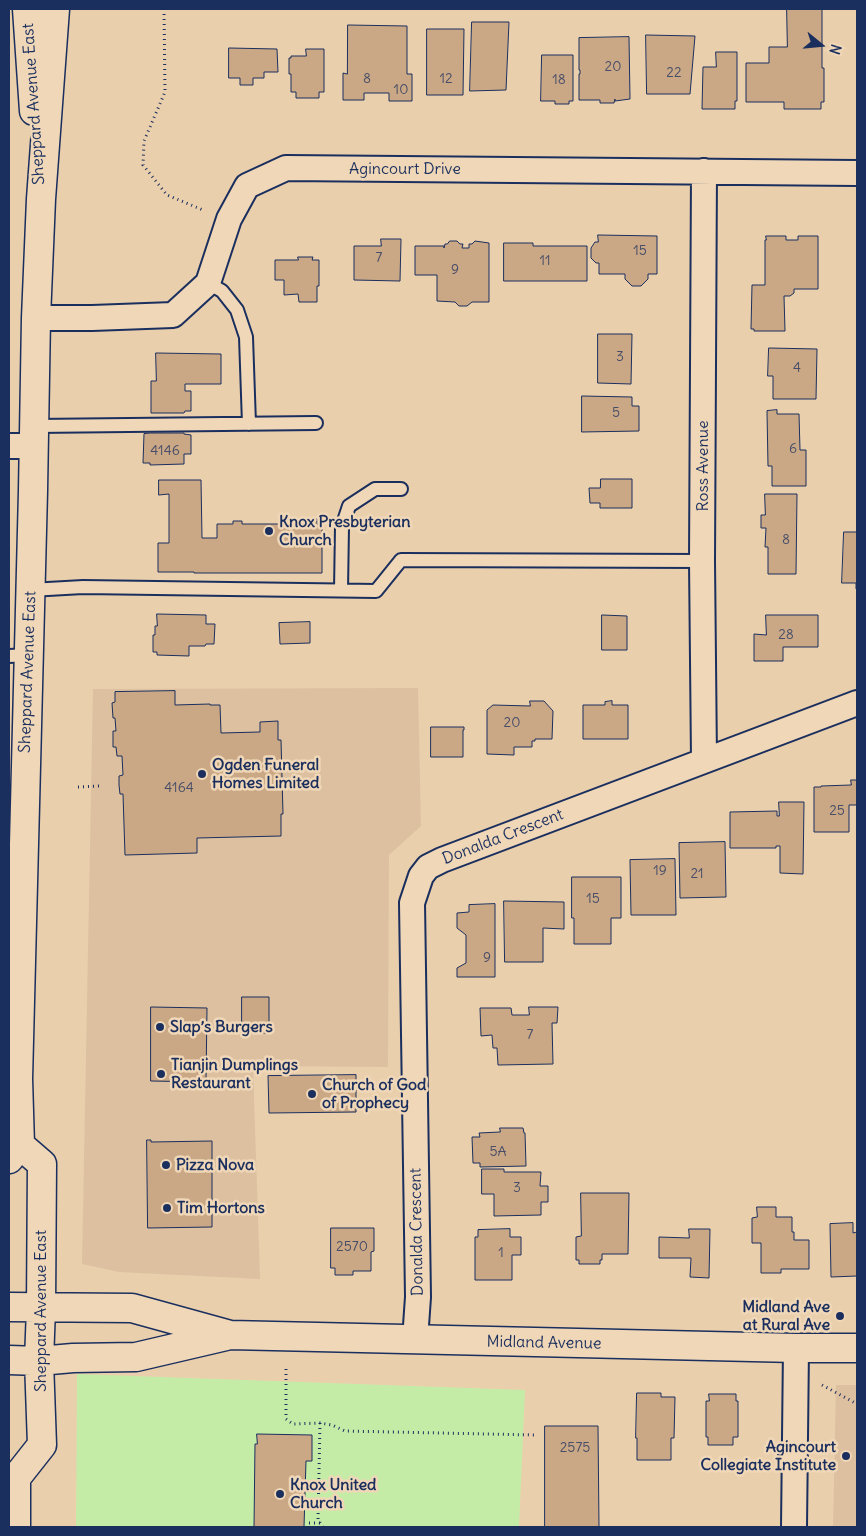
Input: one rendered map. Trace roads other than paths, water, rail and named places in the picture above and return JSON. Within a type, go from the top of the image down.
[{"type":"main road","name":"Sheppard Avenue East","points":[[27,9],[41,200]]},
{"type":"main road","name":"Sheppard Avenue East","points":[[16,1527],[12,1474],[42,1445],[39,1360],[42,1308],[42,1164],[14,1152],[18,1079],[16,880],[19,656],[30,590],[26,439],[36,318],[41,200],[54,9]]},
{"type":"main road","name":"Midland Avenue","points":[[9,1307],[132,1308],[230,1335],[857,1348]]},
{"type":"main road","name":"Midland Avenue","points":[[9,1360],[136,1357],[230,1335]]},
{"type":"street","name":"Agincourt Drive","points":[[36,318],[173,315],[208,283],[229,218],[247,186],[286,168],[857,173]]},
{"type":"street","name":"Ross Avenue","points":[[704,171],[702,561],[704,760]]},
{"type":"street","name":"Donalda Crescent","points":[[415,1340],[418,1297],[412,903],[421,876],[428,867],[442,860],[857,703]]},
{"type":"street","points":[[796,1348],[799,1527]]},
{"type":"lane","points":[[208,283],[222,291],[237,310],[246,337],[249,424]]},
{"type":"lane","points":[[26,439],[249,424],[316,423]]},
{"type":"lane","points":[[341,590],[342,527],[349,506],[375,489],[401,489]]},
{"type":"lane","points":[[30,590],[83,587],[376,590],[401,560],[702,561]]},
{"type":"place","name":"Knox Presbyterian Church","points":[[269,531]]},
{"type":"place","name":"Ogden Funeral Homes Limited","points":[[202,774]]},
{"type":"place","name":"Slap’s Burgers","points":[[160,1027]]},
{"type":"place","name":"Tianjin Dumplings Restaurant","points":[[161,1074]]},
{"type":"place","name":"Church of God of Prophecy","points":[[312,1094]]},
{"type":"place","name":"Pizza Nova","points":[[166,1165]]},
{"type":"place","name":"Tim Hortons","points":[[167,1208]]},
{"type":"place","name":"Midland Ave at Rural Ave","points":[[840,1316]]},
{"type":"place","name":"Agincourt Collegiate Institute","points":[[846,1456]]},
{"type":"place","name":"Knox United Church","points":[[280,1494]]}]
